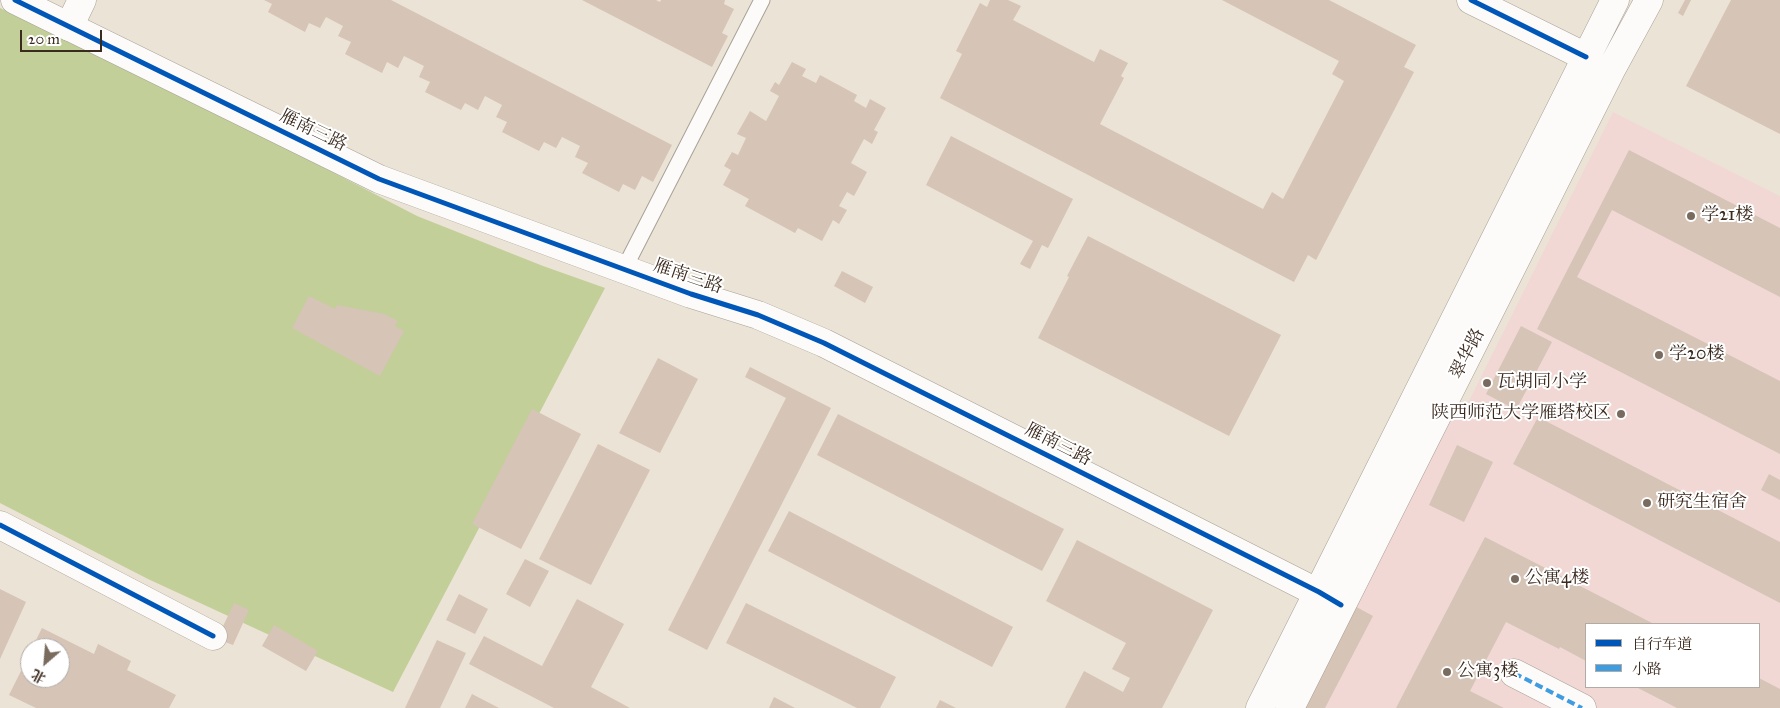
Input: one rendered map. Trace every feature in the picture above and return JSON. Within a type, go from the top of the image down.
[{"type":"street","name":"雁南三路","points":[[15,0],[379,179],[691,294],[758,315],[824,343],[1330,598]]},
{"type":"street","points":[[69,26],[82,0]]},
{"type":"street","points":[[1471,0],[1586,57]]},
{"type":"street","name":"翠华路","points":[[1290,708],[1330,598],[1586,57],[1615,0]]},
{"type":"street","name":"翠华路","points":[[1260,708],[1330,598],[1649,0]]},
{"type":"street","points":[[0,526],[213,636]]},
{"type":"street","points":[[1514,673],[1582,708]]},
{"type":"lane","points":[[624,269],[762,0]]},
{"type":"shaded area","name":"陕西师范大学雁塔校区","points":[[1613,112],[1780,196],[1780,708],[1293,708],[1438,408],[1460,419]]},
{"type":"green space","points":[[0,8],[284,147],[417,216],[543,266],[605,288],[393,692],[148,579],[0,503]]},
{"type":"building","points":[[264,0],[391,0],[672,145],[653,182],[642,176],[635,190],[623,184],[619,192],[582,173],[588,163],[575,157],[580,146],[562,137],[556,148],[544,142],[539,151],[502,132],[507,122],[496,117],[502,105],[485,96],[478,110],[465,103],[461,110],[425,92],[430,82],[419,77],[424,66],[404,56],[398,68],[387,62],[382,73],[345,54],[351,42],[338,36],[343,26],[326,17],[320,28],[309,23],[305,32],[268,12],[272,4]]},
{"type":"building","points":[[582,0],[656,0],[660,2],[661,0],[725,0],[724,4],[734,9],[722,33],[728,36],[712,67]]},
{"type":"building","points":[[990,0],[1008,0],[1021,6],[1013,20],[1094,62],[1100,49],[1128,63],[1121,76],[1124,78],[1100,124],[1263,209],[1272,192],[1283,199],[1344,81],[1332,74],[1339,61],[1222,0],[1329,0],[1416,45],[1404,67],[1414,72],[1316,260],[1308,255],[1294,282],[940,98],[962,54],[956,51],[980,3],[987,7]]},
{"type":"building","points":[[1685,0],[1691,0],[1683,16],[1678,13]]},
{"type":"building","points":[[1731,0],[1780,0],[1780,134],[1686,86]]},
{"type":"building","points":[[792,62],[806,69],[802,76],[816,83],[820,75],[857,95],[854,101],[866,108],[870,99],[886,108],[874,130],[878,132],[872,144],[864,139],[851,163],[867,172],[854,196],[847,192],[839,206],[847,210],[839,224],[833,220],[822,241],[798,228],[795,233],[745,206],[749,199],[723,185],[731,170],[724,166],[732,152],[738,155],[746,138],[737,134],[750,111],[766,121],[779,96],[770,91],[775,82],[779,85]]},
{"type":"building","points":[[951,136],[1073,199],[1048,248],[1042,245],[1030,269],[1020,264],[1033,241],[926,185]]},
{"type":"building","name":"学20楼","points":[[1629,150],[1780,228],[1780,297],[1612,210],[1577,277],[1780,381],[1780,454],[1537,329]]},
{"type":"building","points":[[1088,236],[1281,335],[1229,436],[1038,338]]},
{"type":"building","points":[[842,271],[873,287],[865,303],[834,286]]},
{"type":"building","points":[[309,296],[335,309],[337,305],[384,314],[398,321],[395,326],[404,331],[380,376],[292,328]]},
{"type":"building","points":[[1521,326],[1552,342],[1516,410],[1486,394]]},
{"type":"building","points":[[658,358],[698,379],[660,453],[619,433]]},
{"type":"building","points":[[750,367],[831,408],[707,650],[668,630],[786,398],[745,377]]},
{"type":"building","points":[[532,409],[581,434],[521,549],[472,524]]},
{"type":"building","points":[[838,414],[1064,529],[1042,571],[817,455]]},
{"type":"building","name":"研究生宿舍","points":[[1538,417],[1780,542],[1780,603],[1513,464]]},
{"type":"building","points":[[598,444],[650,470],[591,585],[539,559]]},
{"type":"building","points":[[1457,445],[1493,462],[1464,522],[1429,505]]},
{"type":"building","points":[[1769,474],[1780,480],[1780,500],[1761,490]]},
{"type":"building","points":[[789,511],[1013,627],[992,667],[768,551]]},
{"type":"building","name":"公寓4楼","points":[[1485,537],[1652,623],[1585,623],[1585,660],[1506,622],[1470,691],[1504,708],[1396,708]]},
{"type":"building","points":[[1077,540],[1213,610],[1162,708],[1065,708],[1084,671],[1123,692],[1130,678],[1112,669],[1126,643],[1046,601]]},
{"type":"building","points":[[525,559],[549,571],[530,607],[506,594]]},
{"type":"building","points":[[0,589],[26,602],[0,659]]},
{"type":"building","points":[[459,594],[488,609],[475,634],[446,620]]},
{"type":"building","points":[[1340,598],[1373,616],[1325,708],[1283,708]]},
{"type":"building","points":[[577,599],[624,624],[591,687],[630,708],[554,708],[469,664],[484,636],[542,666]]},
{"type":"building","points":[[234,603],[249,610],[233,645],[217,639]]},
{"type":"building","points":[[746,603],[896,677],[880,708],[857,708],[726,643]]},
{"type":"building","points":[[274,625],[318,651],[306,671],[262,646]]},
{"type":"building","points":[[42,628],[62,638],[37,638]]},
{"type":"building","points":[[437,640],[466,653],[440,708],[405,708]]},
{"type":"building","points":[[70,642],[94,654],[98,644],[131,661],[127,670],[176,695],[169,708],[36,708],[9,695],[20,673],[20,688],[70,688]]},
{"type":"building","points":[[1760,679],[1780,689],[1780,708],[1677,708],[1638,688],[1760,688]]},
{"type":"building","points":[[472,694],[499,708],[465,708]]},
{"type":"building","points":[[774,697],[795,708],[769,708]]},
{"type":"building","points":[[940,700],[956,708],[936,708]]},
{"type":"marked path","points":[[1514,673],[1582,708]]},
{"type":"cycle path","points":[[15,0],[379,179],[691,294],[758,315],[824,343],[1319,592],[1341,605]]},
{"type":"cycle path","points":[[1471,0],[1586,57]]},
{"type":"cycle path","points":[[0,525],[213,636]]},
{"type":"place","name":"学21楼","points":[[1691,216]]},
{"type":"place","name":"学20楼","points":[[1659,355]]},
{"type":"place","name":"瓦胡同小学","points":[[1487,383]]},
{"type":"place","name":"陕西师范大学雁塔校区","points":[[1621,414]]},
{"type":"place","name":"研究生宿舍","points":[[1647,503]]},
{"type":"place","name":"公寓4楼","points":[[1515,579]]},
{"type":"place","name":"公寓3楼","points":[[1447,672]]}]
